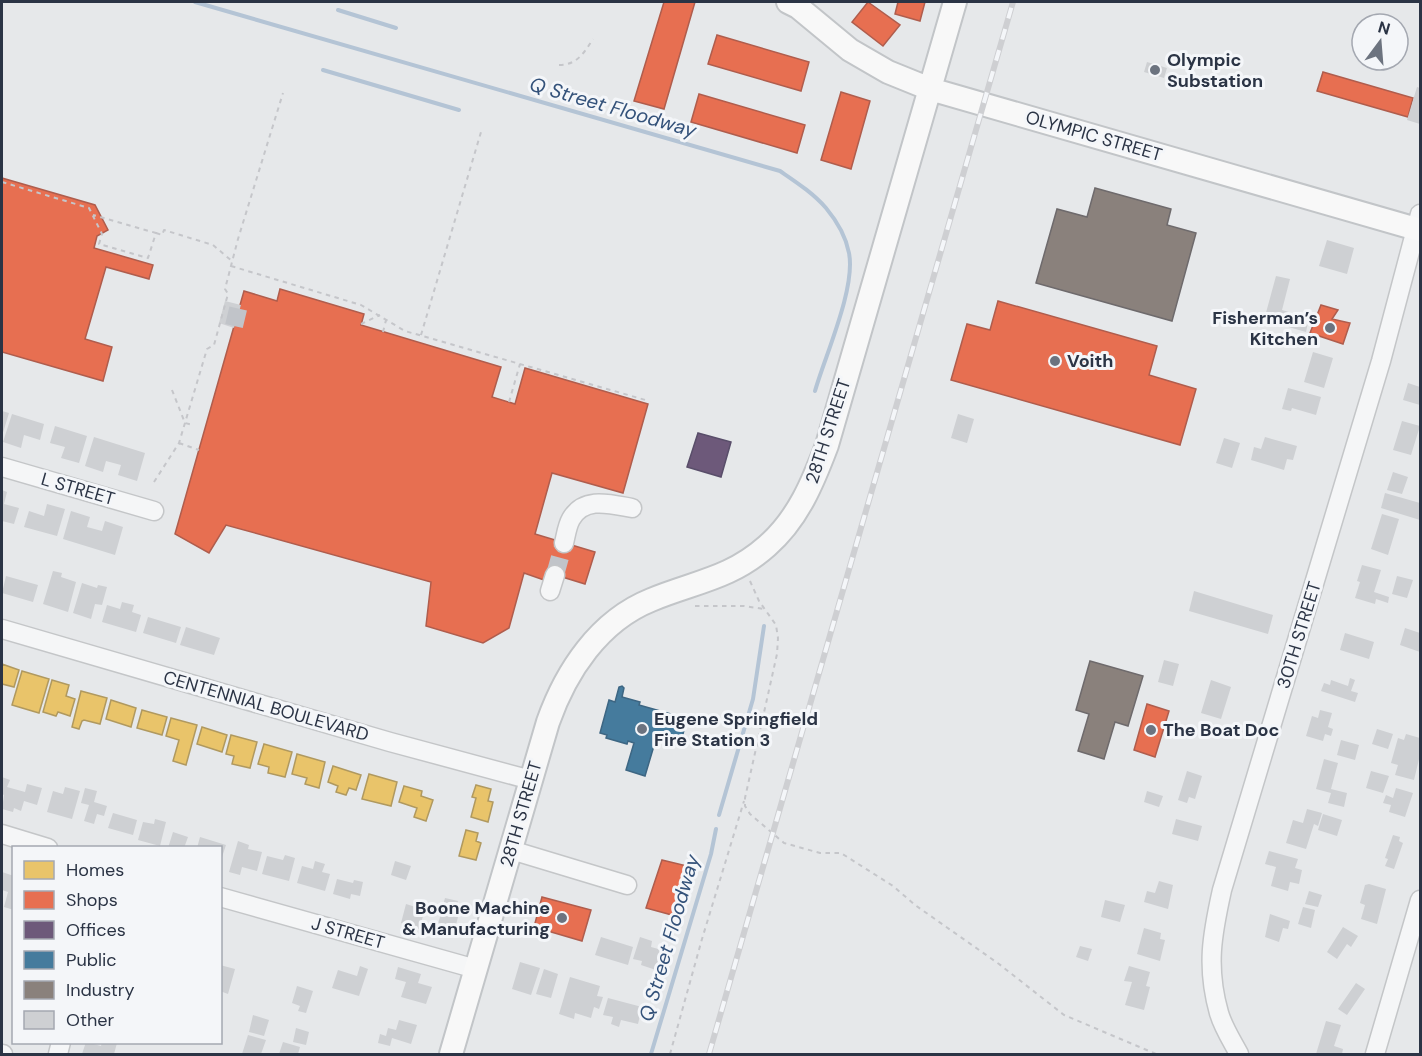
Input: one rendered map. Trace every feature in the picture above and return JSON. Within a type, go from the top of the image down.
[{"type":"main road","name":"OLYMPIC STREET","points":[[788,2],[798,7],[849,50],[888,72],[930,89],[1419,224]]},
{"type":"main road","name":"28TH STREET","points":[[451,1054],[531,780],[556,699],[567,677],[588,646],[626,612],[650,600],[718,577],[743,564],[768,546],[801,505],[815,478],[827,445],[956,2]]},
{"type":"street","name":"30TH STREET","points":[[1239,1054],[1219,1015],[1212,983],[1210,955],[1214,925],[1222,890],[1381,361],[1419,224]]},
{"type":"street","name":"L STREET","points":[[2,467],[153,511]]},
{"type":"street","points":[[569,544],[579,524],[588,514],[630,513]]},
{"type":"street","name":"CENTENNIAL BOULEVARD","points":[[2,629],[380,739],[531,780]]},
{"type":"street","points":[[2,834],[41,846]]},
{"type":"street","points":[[511,850],[627,885]]},
{"type":"street","name":"J STREET","points":[[222,898],[476,969]]},
{"type":"street","points":[[1375,1054],[1420,900]]},
{"type":"path","points":[[559,65],[574,63],[593,39]]},
{"type":"path","points":[[154,482],[179,442],[207,349],[214,345],[228,294],[225,289],[238,239],[283,93]]},
{"type":"path","points":[[421,335],[481,132]]},
{"type":"path","points":[[2,182],[89,208],[102,234],[99,244],[148,258],[156,233]]},
{"type":"path","points":[[93,215],[162,235],[164,230],[213,245],[233,262]]},
{"type":"path","points":[[231,266],[361,305],[405,331],[649,400]]},
{"type":"path","points":[[361,324],[380,315]]},
{"type":"path","points":[[383,332],[386,319]]},
{"type":"path","points":[[450,351],[452,345]]},
{"type":"path","points":[[509,402],[520,364]]},
{"type":"path","points":[[171,390],[185,423]]},
{"type":"path","points":[[185,423],[193,425]]},
{"type":"path","points":[[179,442],[199,450]]},
{"type":"path","points":[[670,1054],[745,798],[777,654],[777,625],[764,609],[750,581]]},
{"type":"path","points":[[695,606],[744,606],[764,609]]},
{"type":"path","points":[[745,798],[745,806],[750,814],[784,843],[820,853],[841,853],[893,886],[915,905],[999,964],[1064,1015],[1156,1054]]},
{"type":"path","points":[[739,816],[750,814]]},
{"type":"building: Homes","points":[[2,664],[19,670],[14,687],[2,684]]},
{"type":"building: Homes","points":[[22,671],[49,679],[39,713],[12,705]]},
{"type":"building: Homes","points":[[52,680],[69,685],[66,696],[75,699],[70,716],[58,712],[56,716],[43,712]]},
{"type":"building: Homes","points":[[81,691],[107,698],[100,724],[84,720],[79,729],[72,727]]},
{"type":"building: Homes","points":[[111,700],[136,708],[131,727],[106,719]]},
{"type":"building: Homes","points":[[142,710],[167,717],[162,735],[137,728]]},
{"type":"building: Homes","points":[[171,718],[197,725],[186,765],[173,761],[179,740],[166,736]]},
{"type":"building: Homes","points":[[202,727],[227,735],[222,752],[197,744]]},
{"type":"building: Homes","points":[[231,735],[257,742],[250,768],[232,764],[234,756],[226,754]]},
{"type":"building: Homes","points":[[264,744],[292,752],[285,777],[268,773],[269,767],[258,764]]},
{"type":"building: Homes","points":[[297,754],[325,762],[319,788],[305,784],[307,778],[292,774]]},
{"type":"building: Homes","points":[[333,766],[361,775],[356,790],[349,788],[346,795],[336,792],[338,786],[328,782]]},
{"type":"building: Homes","points":[[369,774],[397,782],[391,806],[362,799]]},
{"type":"building: Homes","points":[[476,785],[491,789],[488,801],[493,802],[488,822],[471,817],[476,798],[472,797]]},
{"type":"building: Homes","points":[[404,786],[422,791],[421,796],[433,800],[426,821],[414,817],[417,808],[399,802]]},
{"type":"building: Homes","points":[[466,830],[478,833],[476,841],[481,843],[476,860],[459,856]]},
{"type":"building: Shops","points":[[664,2],[695,2],[664,109],[634,101]]},
{"type":"building: Shops","points":[[868,2],[900,25],[883,46],[852,22]]},
{"type":"building: Shops","points":[[898,2],[925,2],[920,21],[895,14]]},
{"type":"building: Shops","points":[[717,35],[809,62],[801,91],[708,64]]},
{"type":"building: Shops","points":[[1323,72],[1413,98],[1408,117],[1317,91]]},
{"type":"building: Shops","points":[[841,92],[870,101],[851,169],[821,160]]},
{"type":"building: Shops","points":[[699,94],[805,125],[797,153],[691,122]]},
{"type":"building: Shops","points":[[2,178],[95,205],[108,230],[97,236],[94,248],[153,265],[149,279],[106,267],[85,339],[112,347],[103,381],[2,352]]},
{"type":"building: Shops","points":[[280,289],[364,314],[361,325],[501,367],[492,397],[515,404],[525,368],[648,404],[623,493],[552,473],[535,534],[595,552],[585,584],[546,572],[544,580],[524,573],[509,628],[483,643],[426,626],[431,582],[226,525],[209,553],[175,534],[244,291],[277,301]]},
{"type":"building: Shops","name":"Voith","points":[[998,301],[1157,346],[1149,375],[1196,389],[1180,445],[951,380],[967,324],[990,330]]},
{"type":"building: Shops","name":"Fisherman’s Kitchen","points":[[1321,305],[1338,310],[1332,319],[1350,323],[1343,344],[1310,333]]},
{"type":"building: Shops","name":"The Boat Doc","points":[[1147,704],[1169,711],[1155,757],[1134,750]]},
{"type":"building: Shops","points":[[662,860],[687,866],[672,915],[646,908]]},
{"type":"building: Shops","name":"Boone Machine & Manufacturing","points":[[542,897],[591,910],[582,941],[534,927]]},
{"type":"building: Offices","points":[[698,433],[731,442],[721,477],[687,467]]},
{"type":"building: Public","name":"Eugene Springfield Fire Station 3","points":[[619,687],[624,688],[622,697],[640,702],[639,705],[685,718],[680,746],[656,739],[645,776],[626,770],[634,743],[628,741],[627,744],[606,738],[607,735],[600,733],[609,700],[615,702]]},
{"type":"building: Industry","name":"Voith","points":[[1095,188],[1171,209],[1167,225],[1196,233],[1172,321],[1036,283],[1057,209],[1087,217]]},
{"type":"building: Industry","points":[[1090,661],[1143,676],[1128,726],[1115,722],[1104,759],[1078,751],[1089,714],[1076,710]]},
{"type":"building: Other","name":"Olympic Substation","points":[[1147,62],[1167,68],[1164,78],[1144,72]]},
{"type":"building: Other","points":[[1417,87],[1420,88],[1420,124],[1407,120]]},
{"type":"building: Other","points":[[1327,240],[1354,248],[1347,274],[1319,266]]},
{"type":"building: Other","points":[[1276,276],[1290,279],[1282,310],[1309,318],[1306,332],[1264,320]]},
{"type":"building: Other","points":[[225,301],[241,305],[234,328],[219,323]]},
{"type":"building: Other","points":[[1313,352],[1333,358],[1324,388],[1304,382]]},
{"type":"building: Other","points":[[1408,383],[1420,387],[1420,405],[1403,400]]},
{"type":"building: Other","points":[[1288,388],[1321,397],[1316,415],[1292,408],[1291,411],[1282,409]]},
{"type":"building: Other","points":[[2,411],[9,413],[2,436]]},
{"type":"building: Other","points":[[12,414],[44,424],[40,440],[24,435],[21,448],[3,442]]},
{"type":"building: Other","points":[[958,414],[974,419],[967,443],[951,438]]},
{"type":"building: Other","points":[[1402,421],[1420,426],[1411,455],[1393,450]]},
{"type":"building: Other","points":[[55,426],[87,436],[79,463],[61,458],[65,447],[50,443]]},
{"type":"building: Other","points":[[94,437],[145,453],[137,481],[118,475],[121,465],[106,461],[103,472],[85,466]]},
{"type":"building: Other","points":[[1265,437],[1297,446],[1293,460],[1287,459],[1284,470],[1251,460],[1254,447],[1261,449]]},
{"type":"building: Other","points":[[1224,438],[1240,443],[1232,468],[1216,463]]},
{"type":"building: Other","points":[[1393,472],[1408,477],[1402,494],[1387,490]]},
{"type":"building: Other","points":[[2,490],[7,492],[4,504],[19,508],[14,524],[2,521]]},
{"type":"building: Other","points":[[1385,493],[1420,503],[1420,520],[1381,508]]},
{"type":"building: Other","points":[[47,504],[65,509],[57,536],[24,527],[29,511],[44,516]]},
{"type":"building: Other","points":[[71,511],[90,517],[87,527],[102,531],[105,521],[123,527],[115,555],[63,539]]},
{"type":"building: Other","points":[[1382,514],[1399,519],[1388,555],[1371,549]]},
{"type":"building: Other","points":[[1362,565],[1381,570],[1374,592],[1389,597],[1388,603],[1376,599],[1375,604],[1355,598]]},
{"type":"building: Other","points":[[53,571],[62,573],[61,577],[76,582],[68,612],[43,604]]},
{"type":"building: Other","points":[[6,576],[38,585],[33,602],[2,593]]},
{"type":"building: Other","points":[[1397,576],[1413,580],[1407,598],[1392,594]]},
{"type":"building: Other","points":[[82,583],[97,588],[98,585],[107,587],[102,605],[95,604],[91,619],[73,613]]},
{"type":"building: Other","points":[[1194,591],[1273,615],[1268,634],[1189,611]]},
{"type":"building: Other","points":[[122,602],[134,605],[132,612],[141,615],[136,632],[102,622],[107,605],[120,609]]},
{"type":"building: Other","points":[[148,617],[181,627],[176,643],[143,633]]},
{"type":"building: Other","points":[[186,627],[220,638],[214,655],[180,645]]},
{"type":"building: Other","points":[[1405,628],[1420,633],[1420,652],[1400,645]]},
{"type":"building: Other","points":[[1345,633],[1374,642],[1369,659],[1340,650]]},
{"type":"building: Other","points":[[1164,660],[1179,664],[1173,686],[1158,682]]},
{"type":"building: Other","points":[[1350,678],[1355,680],[1351,691],[1358,693],[1355,702],[1321,691],[1324,683],[1330,685],[1331,680],[1348,686]]},
{"type":"building: Other","points":[[1211,680],[1231,687],[1221,719],[1201,713]]},
{"type":"building: Other","points":[[1320,710],[1332,713],[1328,727],[1333,729],[1331,736],[1325,734],[1323,741],[1306,736],[1312,716],[1318,718]]},
{"type":"building: Other","points":[[1377,729],[1393,734],[1388,749],[1372,744]]},
{"type":"building: Other","points":[[1406,734],[1420,738],[1420,755],[1414,780],[1395,775],[1398,765],[1391,763],[1398,738],[1404,740]]},
{"type":"building: Other","points":[[1341,740],[1359,745],[1355,760],[1337,755]]},
{"type":"building: Other","points":[[1324,759],[1338,763],[1331,789],[1347,793],[1344,807],[1328,803],[1331,793],[1316,789]]},
{"type":"building: Other","points":[[1187,771],[1202,776],[1195,799],[1189,797],[1187,803],[1178,800]]},
{"type":"building: Other","points":[[1371,771],[1389,776],[1383,793],[1366,788]]},
{"type":"building: Other","points":[[2,777],[10,780],[7,787],[25,792],[27,784],[42,788],[37,805],[24,801],[21,811],[14,808],[13,812],[2,809],[4,795],[2,794]]},
{"type":"building: Other","points":[[65,787],[80,791],[72,819],[47,812],[53,791],[63,794]]},
{"type":"building: Other","points":[[85,788],[97,791],[94,802],[107,806],[104,816],[97,814],[94,824],[84,821],[89,805],[81,803]]},
{"type":"building: Other","points":[[1396,788],[1413,793],[1405,817],[1389,812],[1391,805],[1383,803],[1386,795],[1393,798]]},
{"type":"building: Other","points":[[1147,791],[1163,796],[1159,807],[1144,802]]},
{"type":"building: Other","points":[[1307,809],[1322,813],[1318,826],[1314,824],[1306,849],[1286,843],[1293,820],[1303,823]]},
{"type":"building: Other","points":[[113,813],[137,820],[133,835],[108,828]]},
{"type":"building: Other","points":[[1323,814],[1342,820],[1337,836],[1318,830]]},
{"type":"building: Other","points":[[155,819],[166,822],[160,846],[138,840],[143,822],[154,824]]},
{"type":"building: Other","points":[[1176,819],[1202,826],[1198,841],[1172,834]]},
{"type":"building: Other","points":[[173,832],[188,837],[185,846],[169,846]]},
{"type":"building: Other","points":[[1393,835],[1400,837],[1399,841],[1403,843],[1394,869],[1385,866],[1388,859],[1385,858]]},
{"type":"building: Other","points":[[200,837],[226,845],[222,857],[222,846],[198,846]]},
{"type":"building: Other","points":[[238,841],[249,845],[248,849],[262,852],[257,871],[242,867],[240,875],[229,872]]},
{"type":"building: Other","points":[[1269,851],[1298,859],[1295,868],[1302,870],[1299,884],[1290,882],[1288,891],[1271,886],[1276,867],[1265,864]]},
{"type":"building: Other","points":[[285,855],[295,858],[289,881],[262,874],[267,856],[283,860]]},
{"type":"building: Other","points":[[315,861],[325,864],[322,872],[330,874],[325,891],[297,883],[302,866],[313,869]]},
{"type":"building: Other","points":[[395,861],[411,866],[406,880],[391,875]]},
{"type":"building: Other","points":[[2,872],[12,875],[12,909],[4,907],[8,892],[2,890]]},
{"type":"building: Other","points":[[337,879],[353,883],[354,880],[363,882],[360,896],[351,894],[350,899],[333,894]]},
{"type":"building: Other","points":[[1159,881],[1173,885],[1168,909],[1144,902],[1147,891],[1155,893]]},
{"type":"building: Other","points":[[1365,885],[1386,889],[1377,924],[1361,919],[1365,905],[1360,903]]},
{"type":"building: Other","points":[[1309,891],[1322,895],[1318,907],[1305,904]]},
{"type":"building: Other","points":[[445,898],[458,901],[454,916],[458,917],[453,937],[436,932]]},
{"type":"building: Other","points":[[1105,900],[1125,905],[1120,922],[1101,917]]},
{"type":"building: Other","points":[[406,904],[425,910],[419,929],[401,923]]},
{"type":"building: Other","points":[[1303,907],[1315,910],[1311,928],[1298,924]]},
{"type":"building: Other","points":[[1270,914],[1290,921],[1288,929],[1283,928],[1279,942],[1265,937]]},
{"type":"building: Other","points":[[1343,927],[1358,936],[1351,947],[1347,944],[1337,959],[1327,952]]},
{"type":"building: Other","points":[[1144,928],[1161,933],[1160,939],[1165,940],[1160,961],[1137,954]]},
{"type":"building: Other","points":[[601,937],[633,947],[628,965],[595,955]]},
{"type":"building: Other","points":[[640,937],[652,941],[651,947],[662,950],[660,957],[666,959],[662,972],[641,965],[642,961],[633,959]]},
{"type":"building: Other","points":[[1080,946],[1092,949],[1088,961],[1076,957]]},
{"type":"building: Other","points":[[520,962],[540,968],[531,995],[512,989]]},
{"type":"building: Other","points":[[222,966],[235,969],[228,994],[222,992]]},
{"type":"building: Other","points":[[360,966],[368,969],[359,996],[332,988],[338,970],[357,976]]},
{"type":"building: Other","points":[[1129,966],[1150,972],[1146,986],[1150,987],[1144,1010],[1125,1005],[1132,982],[1124,981]]},
{"type":"building: Other","points":[[398,967],[421,974],[418,983],[432,987],[426,1004],[401,997],[406,982],[395,979]]},
{"type":"building: Other","points":[[544,969],[558,974],[551,998],[536,994]]},
{"type":"building: Other","points":[[570,977],[600,986],[597,996],[603,997],[599,1009],[594,1007],[591,1018],[575,1013],[574,1019],[559,1014]]},
{"type":"building: Other","points":[[1356,983],[1365,989],[1347,1015],[1338,1009]]},
{"type":"building: Other","points":[[297,986],[313,991],[306,1013],[298,1011],[300,1006],[292,1003]]},
{"type":"building: Other","points":[[608,998],[642,1007],[638,1024],[621,1020],[619,1027],[611,1024],[613,1017],[603,1015]]},
{"type":"building: Other","points":[[253,1015],[269,1020],[264,1036],[249,1032]]},
{"type":"building: Other","points":[[399,1020],[417,1025],[411,1044],[392,1038],[390,1046],[378,1043],[380,1034],[386,1036],[388,1028],[396,1030]]},
{"type":"building: Other","points":[[1326,1021],[1341,1025],[1334,1046],[1343,1049],[1342,1054],[1316,1054]]},
{"type":"building: Other","points":[[296,1028],[309,1032],[306,1045],[293,1042]]},
{"type":"building: Other","points":[[248,1035],[266,1040],[261,1054],[242,1054]]},
{"type":"building: Other","points":[[283,1042],[300,1047],[298,1054],[279,1054]]},
{"type":"building: Other","points":[[85,1044],[101,1046],[102,1044],[117,1044],[114,1054],[82,1054]]},
{"type":"waterway","name":"Q Street Floodway","points":[[195,2],[780,171],[826,208],[840,229],[849,253],[850,268],[844,303],[815,391]]},
{"type":"waterway","points":[[338,10],[396,28]]},
{"type":"waterway","points":[[323,70],[459,110]]},
{"type":"waterway","name":"Q Street Floodway","points":[[719,815],[753,699],[764,626]]},
{"type":"waterway","name":"Q Street Floodway","points":[[651,1054],[711,854],[716,829]]},
{"type":"tunnel","points":[[234,326],[239,305]]},
{"type":"tunnel","points":[[555,575],[564,543]]},
{"type":"railway","points":[[709,1054],[1013,2]]},
{"type":"place","name":"Olympic Substation","points":[[1155,70]]},
{"type":"place","name":"Fisherman’s Kitchen","points":[[1330,328]]},
{"type":"place","name":"Voith","points":[[1055,361]]},
{"type":"place","name":"Eugene Springfield Fire Station 3","points":[[642,729]]},
{"type":"place","name":"The Boat Doc","points":[[1151,730]]},
{"type":"place","name":"Boone Machine & Manufacturing","points":[[562,918]]}]
